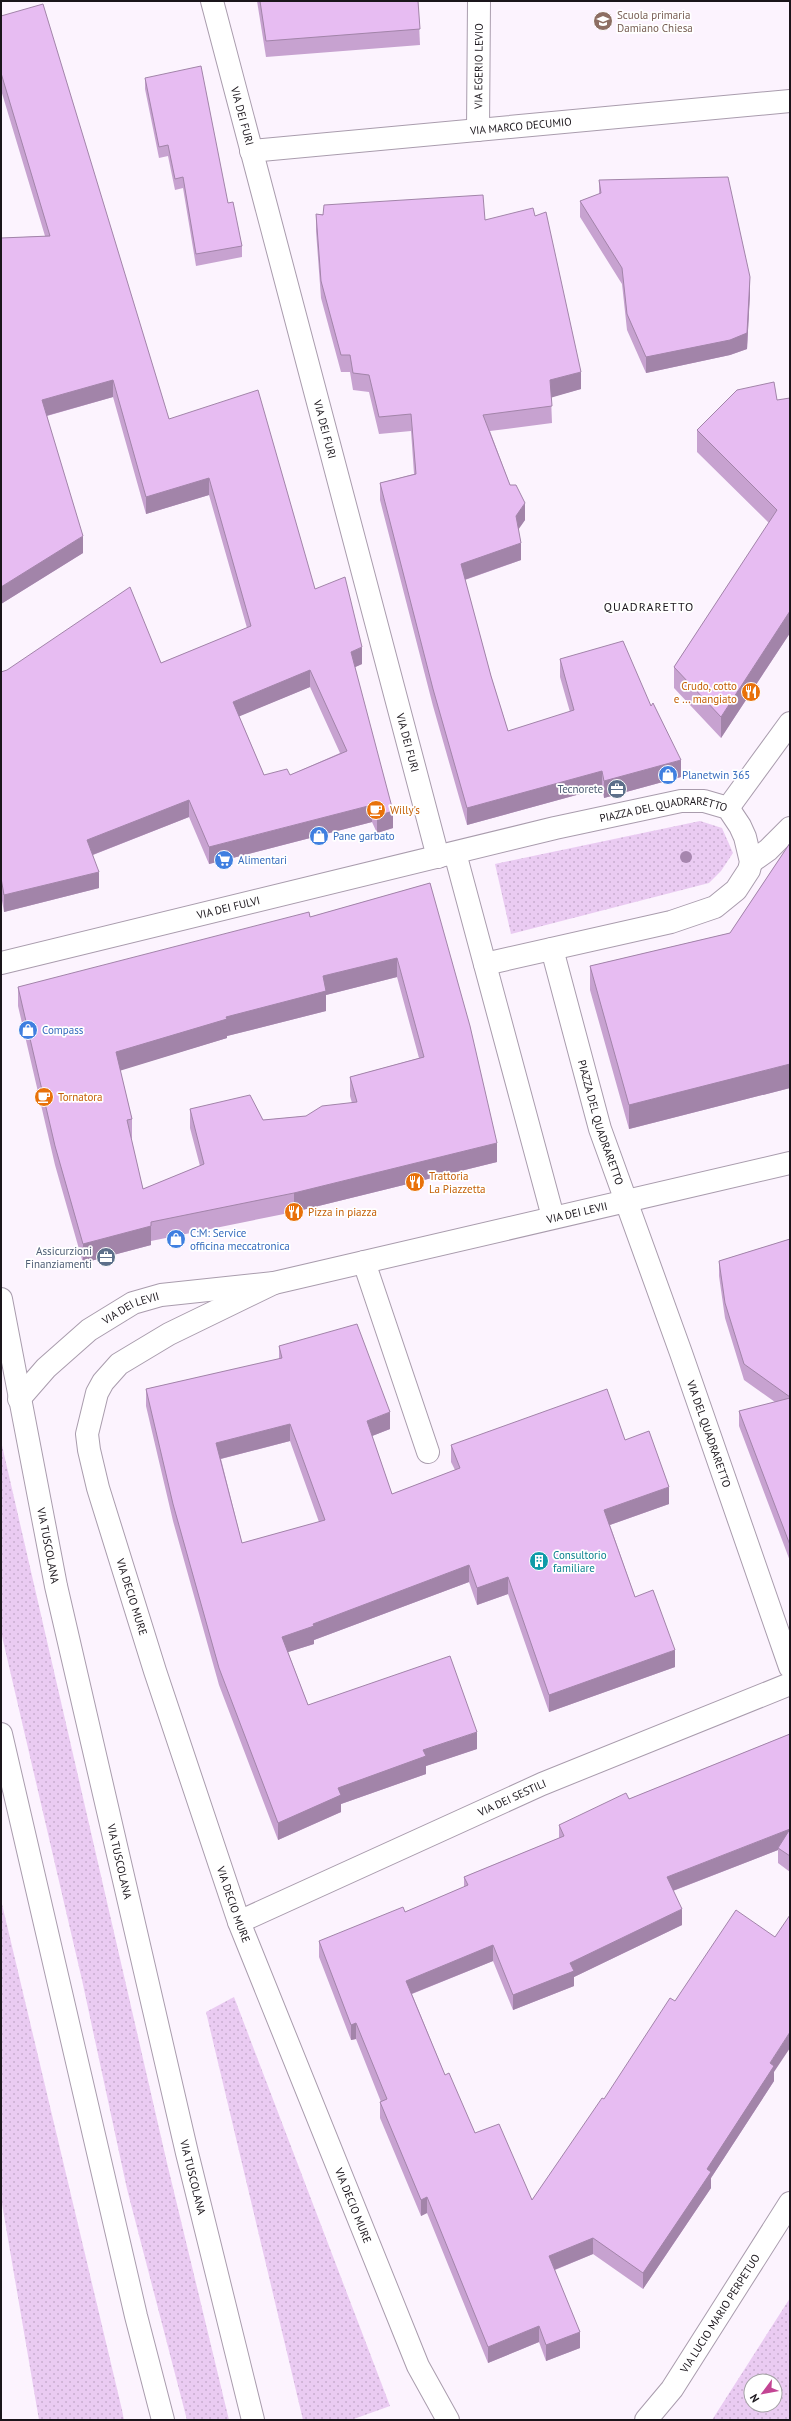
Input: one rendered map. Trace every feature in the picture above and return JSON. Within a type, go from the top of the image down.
[{"type":"street","name":"VIA DEI FURI","points":[[212,1],[251,152],[446,855]]},
{"type":"street","name":"VIA EGERIO LEVIO","points":[[478,130],[479,1]]},
{"type":"street","name":"VIA MARCO DECUMIO","points":[[251,152],[790,101]]},
{"type":"street","points":[[728,808],[790,723]]},
{"type":"street","name":"PIAZZA DEL QUADRARETTO","points":[[446,855],[681,800],[704,801],[728,808],[746,837],[751,862]]},
{"type":"street","points":[[485,964],[671,922],[702,913],[715,907],[736,890],[744,880],[751,862],[768,850],[790,828]]},
{"type":"street","name":"VIA DEI FULVI","points":[[1,963],[446,855]]},
{"type":"street","points":[[446,855],[485,964],[553,1217]]},
{"type":"street","name":"PIAZZA DEL QUADRARETTO","points":[[552,949],[593,1108],[626,1202]]},
{"type":"street","name":"VIA DEI LEVII","points":[[19,1399],[46,1368],[90,1330],[133,1303],[161,1295],[274,1283],[790,1163]]},
{"type":"street","name":"VIA DEL QUADRARETTO","points":[[626,1202],[790,1667]]},
{"type":"street","points":[[364,1262],[428,1452]]},
{"type":"street","name":"VIA DEI LEVII","points":[[110,1373],[131,1356],[169,1334],[274,1283]]},
{"type":"street","name":"VIA TUSCOLANA","points":[[1,1299],[19,1399],[65,1625],[189,2161],[253,2420]]},
{"type":"street","name":"VIA DECIO MURE","points":[[110,1373],[97,1393],[87,1434],[93,1469],[155,1671],[239,1922],[418,2366],[448,2420]]},
{"type":"street","name":"VIA DEI SESTILI","points":[[239,1922],[542,1784],[790,1684]]},
{"type":"street","points":[[1,1734],[140,2332],[162,2420]]},
{"type":"street","name":"VIA LUCIO MARIO PERPETUO","points":[[646,2420],[672,2389],[790,2203]]},
{"type":"shaded area","points":[[700,821],[722,828],[733,853],[721,871],[709,883],[511,934],[495,864]]},
{"type":"shaded area","points":[[1,1441],[167,2163],[229,2420],[187,2420],[127,2189],[82,1980],[1,1632]]},
{"type":"shaded area","points":[[1,1900],[124,2420],[39,2420],[1,2198]]},
{"type":"shaded area","points":[[234,1997],[390,2406],[351,2420],[303,2420],[206,2012]]},
{"type":"shaded area","points":[[790,2298],[790,2420],[712,2420]]},
{"type":"building","points":[[260,1],[418,1],[420,29],[266,41]]},
{"type":"building","points":[[43,4],[169,419],[258,390],[315,589],[345,577],[362,647],[351,652],[393,811],[377,816],[372,805],[209,847],[189,800],[87,840],[99,872],[4,895],[1,878],[1,672],[7,670],[130,587],[161,663],[251,626],[209,478],[146,497],[113,380],[42,400],[83,536],[1,587],[1,238],[50,236],[1,73],[1,16]],"holes":[[[310,670],[347,751],[290,775],[287,769],[264,775],[233,702]]]},
{"type":"building","points":[[201,66],[228,203],[233,202],[242,246],[196,254],[183,177],[175,179],[168,145],[159,147],[145,78]]},
{"type":"building","points":[[728,177],[750,277],[747,333],[730,340],[646,357],[627,314],[622,268],[580,201],[601,193],[599,180]]},
{"type":"building","points":[[483,195],[485,220],[533,208],[535,216],[546,212],[581,372],[550,380],[552,406],[483,415],[510,485],[516,485],[525,503],[516,516],[521,543],[461,564],[491,676],[508,731],[574,710],[560,659],[623,641],[651,706],[653,703],[681,760],[604,781],[602,771],[467,808],[433,689],[380,483],[416,474],[411,414],[379,417],[369,375],[353,373],[350,355],[341,355],[321,281],[316,214],[323,215],[324,205]]},
{"type":"building","points":[[774,382],[777,400],[790,398],[790,611],[721,717],[674,667],[777,510],[697,430],[737,390]]},
{"type":"building","points":[[790,843],[790,1064],[629,1105],[590,966],[730,933]]},
{"type":"building","points":[[430,883],[470,1026],[497,1143],[294,1193],[151,1222],[151,1226],[83,1244],[55,1146],[18,987],[309,912],[310,917]],"holes":[[[397,958],[424,1057],[350,1077],[357,1102],[322,1106],[306,1116],[263,1120],[250,1095],[190,1109],[204,1164],[143,1189],[127,1120],[132,1119],[116,1052],[227,1019],[226,1017],[326,991],[323,976]]]},
{"type":"building","points":[[790,1239],[790,1397],[744,1364],[725,1303],[719,1261]]},
{"type":"building","points":[[357,1324],[390,1412],[367,1421],[392,1494],[460,1468],[451,1445],[607,1389],[625,1440],[649,1431],[669,1487],[604,1510],[635,1597],[653,1590],[675,1650],[549,1695],[508,1577],[477,1588],[469,1565],[313,1624],[314,1626],[282,1637],[308,1705],[450,1656],[477,1732],[423,1750],[426,1756],[338,1788],[341,1795],[278,1823],[219,1668],[173,1504],[146,1389],[282,1358],[279,1346]],"holes":[[[290,1424],[325,1520],[242,1543],[216,1443]]]},
{"type":"building","points":[[790,1398],[790,1545],[739,1411]]},
{"type":"building","points":[[790,1734],[790,1829],[667,1877],[682,1909],[570,1963],[574,1971],[513,1995],[493,1945],[406,1981],[445,2075],[449,2073],[475,2133],[499,2124],[532,2200],[602,2098],[604,2099],[670,1998],[675,2001],[736,1910],[775,1937],[790,1915],[790,2032],[770,2063],[774,2066],[707,2169],[711,2172],[643,2273],[593,2238],[549,2256],[580,2332],[546,2345],[539,2326],[488,2347],[427,2197],[421,2200],[380,2102],[387,2099],[356,2023],[351,2025],[319,1941],[403,1907],[405,1912],[468,1885],[464,1877],[564,1836],[559,1825],[626,1793],[629,1799]]},
{"type":"building","points":[[790,1829],[790,1856],[778,1848]]},
{"type":"place","name":"Scuola primaria Damiano Chiesa","points":[[603,21]]},
{"type":"place","name":"Crudo, cotto e ... mangiato","points":[[751,692]]},
{"type":"place","name":"Planetwin 365","points":[[668,775]]},
{"type":"place","name":"Tecnorete","points":[[617,789]]},
{"type":"place","name":"Willy's","points":[[376,810]]},
{"type":"place","name":"Pane garbato","points":[[319,836]]},
{"type":"place","name":"Alimentari","points":[[224,860]]},
{"type":"place","name":"Compass","points":[[28,1030]]},
{"type":"place","name":"Tornatora","points":[[44,1097]]},
{"type":"place","name":"Trattoria La Piazzetta","points":[[415,1182]]},
{"type":"place","name":"Pizza in piazza","points":[[294,1212]]},
{"type":"place","name":"C:M: Service officina meccatronica","points":[[176,1239]]},
{"type":"place","name":"Assicurzioni Finanziamenti","points":[[106,1257]]},
{"type":"place","name":"Consultorio familiare","points":[[539,1561]]},
{"type":"district","name":"QUADRARETTO","points":[[649,606]]}]
